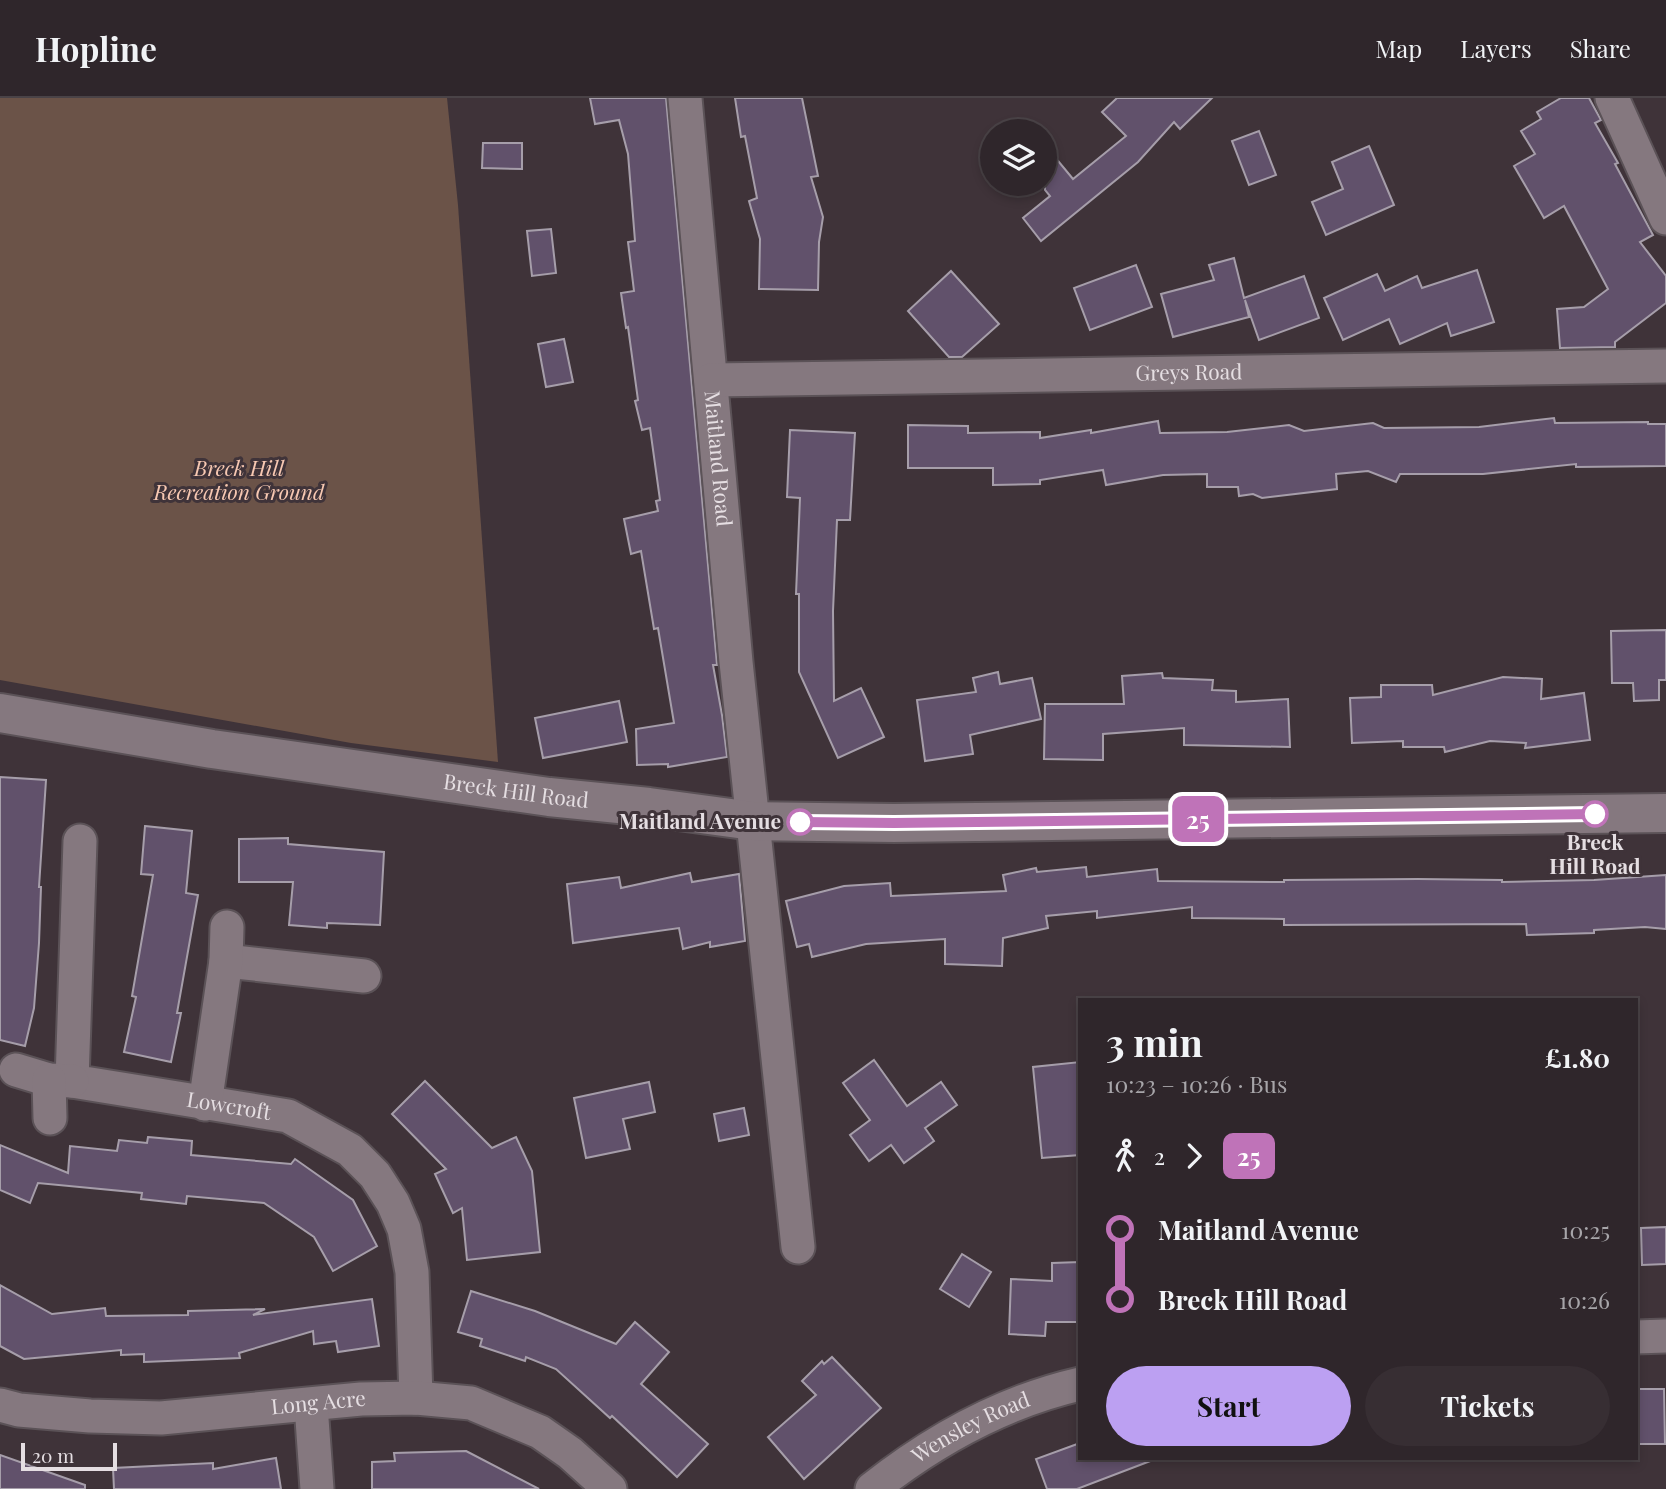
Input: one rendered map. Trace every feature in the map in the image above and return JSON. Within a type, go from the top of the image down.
[{"type":"street","name":"Maitland Road","points":[[685,98],[753,821]]},
{"type":"street","points":[[1612,98],[1666,218]]},
{"type":"street","name":"Greys Road","points":[[711,380],[1666,366]]},
{"type":"street","name":"Breck Hill Road","points":[[0,713],[212,749],[549,797],[753,821],[894,823],[1666,813]]},
{"type":"street","points":[[753,821],[798,1247]]},
{"type":"street","points":[[50,1118],[60,1080],[79,841]]},
{"type":"street","points":[[205,1104],[226,961],[227,927]]},
{"type":"street","points":[[226,961],[364,976]]},
{"type":"street","name":"Lowcroft","points":[[16,1070],[60,1080],[288,1116],[350,1150],[376,1175],[393,1203],[404,1229],[412,1272],[416,1398]]},
{"type":"street","points":[[1638,1337],[1666,1336]]},
{"type":"street","name":"Wensley Road","points":[[872,1489],[905,1464],[970,1424],[1036,1396],[1078,1385]]},
{"type":"street","name":"Long Acre","points":[[0,1405],[19,1410],[90,1416],[160,1418],[361,1399],[416,1398],[471,1403],[540,1432],[570,1452],[610,1489]]},
{"type":"street","points":[[311,1405],[317,1489]]},
{"type":"green space","name":"Breck Hill Recreation Ground","points":[[0,98],[447,98],[458,205],[498,762],[351,743],[0,680]]},
{"type":"building","points":[[590,98],[666,98],[717,665],[713,665],[727,757],[668,767],[668,764],[637,765],[636,729],[674,723],[658,628],[654,629],[641,551],[631,554],[624,519],[658,511],[656,501],[660,500],[650,428],[642,430],[635,401],[638,400],[621,293],[634,291],[628,242],[635,241],[628,154],[619,120],[595,124]]},
{"type":"building","points":[[735,98],[802,98],[818,176],[811,177],[823,217],[819,242],[818,290],[759,289],[760,239],[749,201],[757,198],[745,136],[741,137]]},
{"type":"building","points":[[1117,98],[1212,98],[1180,129],[1174,122],[1138,162],[1041,241],[1023,218],[1050,196],[1057,196],[1057,160],[1073,179],[1126,136],[1102,112]]},
{"type":"building","points":[[1561,98],[1589,98],[1601,120],[1595,123],[1653,235],[1640,242],[1666,276],[1666,303],[1615,342],[1615,347],[1560,348],[1557,309],[1584,307],[1608,289],[1564,206],[1544,218],[1514,166],[1535,154],[1521,131],[1541,119],[1537,112]]},
{"type":"building","points":[[1259,131],[1276,175],[1249,185],[1232,141]]},
{"type":"building","points":[[483,143],[522,143],[522,169],[482,168]]},
{"type":"building","points":[[1369,146],[1394,205],[1326,235],[1312,202],[1343,189],[1332,162]]},
{"type":"building","points":[[551,229],[556,273],[532,276],[527,231]]},
{"type":"building","points":[[1234,258],[1244,298],[1304,276],[1319,318],[1259,340],[1245,300],[1249,317],[1173,337],[1161,294],[1214,280],[1209,265]]},
{"type":"building","points":[[1136,265],[1152,307],[1090,330],[1074,288]]},
{"type":"building","points":[[1477,270],[1494,322],[1451,336],[1447,323],[1400,344],[1389,319],[1343,340],[1324,298],[1377,274],[1385,291],[1417,276],[1422,288]]},
{"type":"building","points":[[951,271],[999,324],[962,357],[949,357],[908,311]]},
{"type":"building","points":[[564,339],[573,382],[546,387],[538,344]]},
{"type":"building","points":[[1554,418],[1555,423],[1666,424],[1666,466],[1576,467],[1576,464],[1483,474],[1400,474],[1396,482],[1368,471],[1336,474],[1337,489],[1262,498],[1253,494],[1239,496],[1238,487],[1207,487],[1207,474],[1163,475],[1106,485],[1103,470],[1040,480],[1040,484],[993,485],[993,468],[908,468],[908,425],[968,426],[968,433],[1040,432],[1040,438],[1091,430],[1091,433],[1158,421],[1160,433],[1227,432],[1289,425],[1304,431],[1373,423],[1384,428],[1479,427]]},
{"type":"building","points":[[790,430],[855,433],[850,520],[837,520],[833,611],[834,701],[861,688],[884,737],[838,758],[799,672],[799,594],[796,594],[800,498],[787,497]]},
{"type":"building","points":[[1666,630],[1666,680],[1659,680],[1659,700],[1634,701],[1633,683],[1612,683],[1611,631]]},
{"type":"building","points":[[998,672],[1000,684],[1032,678],[1041,719],[970,735],[973,754],[925,761],[917,700],[976,692],[973,678]]},
{"type":"building","points":[[1162,673],[1163,678],[1213,680],[1212,690],[1236,691],[1236,702],[1288,699],[1290,747],[1184,745],[1184,728],[1103,734],[1103,760],[1044,759],[1045,704],[1124,704],[1122,676]]},
{"type":"building","points":[[1503,677],[1542,679],[1541,699],[1584,693],[1590,740],[1525,748],[1526,743],[1490,741],[1445,752],[1444,747],[1403,747],[1403,741],[1352,743],[1350,698],[1381,697],[1381,685],[1432,685],[1433,695]]},
{"type":"building","points":[[619,701],[627,742],[543,758],[535,718]]},
{"type":"building","points":[[0,777],[46,780],[34,1008],[25,1046],[0,1040]]},
{"type":"building","points":[[145,826],[192,831],[186,893],[198,895],[171,1062],[124,1052],[136,997],[132,996],[153,875],[141,874]]},
{"type":"building","points":[[288,838],[288,844],[384,852],[380,925],[327,923],[327,928],[289,925],[293,882],[239,882],[239,839]]},
{"type":"building","points":[[1086,867],[1087,877],[1157,869],[1158,881],[1418,879],[1502,882],[1666,875],[1666,929],[1645,927],[1594,930],[1594,933],[1527,935],[1526,924],[1284,925],[1284,919],[1192,918],[1192,907],[1097,918],[1097,911],[1046,916],[1048,928],[1003,938],[1002,966],[945,964],[945,939],[866,944],[812,957],[809,944],[797,947],[786,901],[844,886],[890,883],[891,896],[1006,891],[1003,875],[1036,868],[1037,872]]},
{"type":"building","points":[[690,873],[692,882],[739,874],[745,941],[710,947],[710,942],[683,949],[679,928],[573,943],[567,884],[619,877],[621,888]]},
{"type":"building","points":[[874,1060],[907,1106],[941,1082],[957,1105],[925,1128],[934,1141],[904,1163],[891,1145],[869,1161],[850,1135],[870,1120],[843,1083]]},
{"type":"building","points":[[1078,1062],[1078,1155],[1042,1158],[1033,1067]]},
{"type":"building","points":[[425,1081],[492,1148],[516,1137],[532,1171],[540,1252],[467,1260],[462,1208],[453,1213],[435,1174],[446,1169],[392,1114]]},
{"type":"building","points":[[649,1082],[655,1112],[623,1119],[630,1149],[586,1158],[574,1098]]},
{"type":"building","points":[[744,1108],[749,1135],[719,1141],[714,1114]]},
{"type":"building","points":[[148,1137],[192,1141],[191,1155],[291,1164],[295,1159],[353,1200],[377,1246],[333,1271],[314,1237],[264,1203],[187,1196],[186,1204],[141,1199],[142,1193],[38,1183],[30,1203],[0,1190],[0,1145],[68,1173],[70,1146],[117,1151],[119,1140],[147,1143]]},
{"type":"building","points":[[1666,1227],[1666,1264],[1642,1265],[1641,1228]]},
{"type":"building","points":[[962,1254],[991,1272],[969,1307],[940,1289]]},
{"type":"building","points":[[1078,1262],[1078,1322],[1046,1322],[1045,1336],[1009,1334],[1011,1279],[1052,1281],[1052,1263]]},
{"type":"building","points":[[0,1285],[52,1314],[105,1308],[106,1316],[188,1315],[188,1311],[265,1309],[253,1315],[372,1299],[379,1346],[338,1352],[336,1341],[314,1344],[313,1331],[239,1353],[240,1358],[144,1362],[144,1354],[121,1355],[121,1350],[24,1359],[0,1346]]},
{"type":"building","points":[[471,1291],[535,1311],[616,1344],[635,1322],[669,1352],[641,1384],[708,1444],[677,1477],[612,1416],[610,1418],[556,1369],[526,1357],[525,1361],[480,1346],[482,1339],[458,1332]]},
{"type":"building","points":[[832,1357],[881,1408],[804,1479],[768,1437],[816,1395],[802,1381],[822,1361],[824,1364]]},
{"type":"building","points":[[1638,1389],[1664,1389],[1665,1444],[1638,1444]]},
{"type":"building","points":[[1078,1444],[1078,1460],[1153,1460],[1077,1489],[1047,1489],[1036,1459]]},
{"type":"building","points":[[466,1451],[539,1489],[372,1489],[372,1462],[395,1461],[394,1453]]},
{"type":"building","points":[[0,1455],[85,1485],[85,1489],[0,1489]]},
{"type":"building","points":[[276,1458],[281,1489],[114,1489],[113,1468],[213,1463],[213,1469]]},
{"type":"bus line","name":"25","points":[[800,822],[1595,814]]},
{"type":"place","name":"Breck Hill Road","points":[[1595,814]]},
{"type":"place","name":"Maitland Avenue","points":[[800,822]]}]
